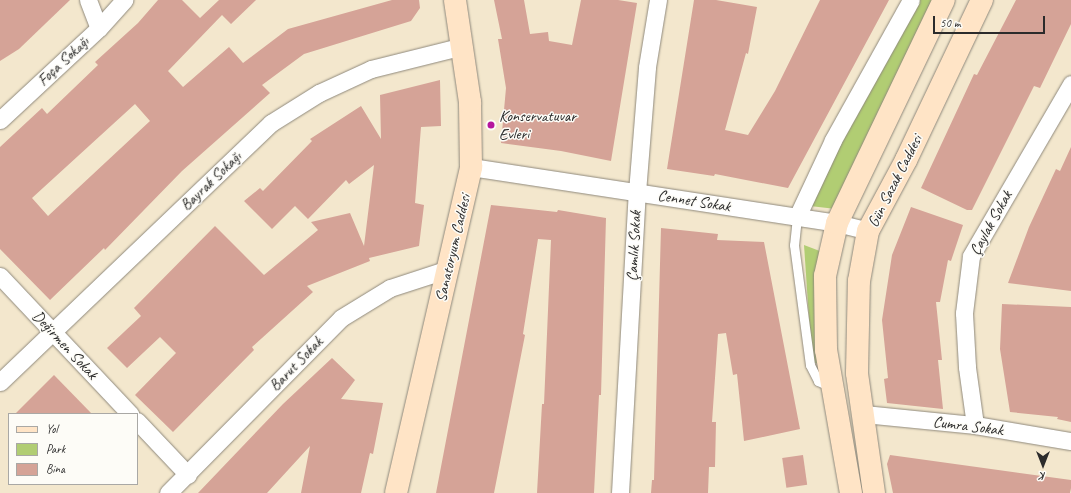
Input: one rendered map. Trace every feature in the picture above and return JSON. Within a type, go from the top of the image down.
[{"type":"main road","name":"Sanatoryum Caddesi","points":[[396,493],[471,167],[470,102],[454,0]]},
{"type":"main road","name":"Gün Sazak Caddesi","points":[[851,493],[826,350],[824,276],[837,223],[944,0]]},
{"type":"main road","name":"Gün Sazak Caddesi","points":[[874,493],[857,373],[858,289],[868,231],[906,160],[982,0]]},
{"type":"street","points":[[88,0],[99,28]]},
{"type":"street","name":"Foça Sokağı","points":[[0,120],[99,28],[124,0]]},
{"type":"street","name":"Çamlık Sokak","points":[[620,493],[637,192],[647,67],[658,0]]},
{"type":"street","points":[[798,217],[833,140],[911,0]]},
{"type":"street","name":"Bayrak Sokağı","points":[[0,382],[271,123],[319,93],[371,69],[462,46]]},
{"type":"street","name":"Çaylak Sokak","points":[[975,425],[967,367],[964,313],[971,256],[1071,84]]},
{"type":"street","name":"Cennet Sokak","points":[[471,167],[837,223],[868,231]]},
{"type":"street","name":"Barut Sokak","points":[[168,493],[188,475],[341,318],[390,288],[448,269]]},
{"type":"street","name":"Değirmen Sokak","points":[[0,276],[52,333],[129,413]]},
{"type":"street","name":"Cumra Sokak","points":[[864,414],[975,425],[1071,441]]},
{"type":"street","points":[[138,422],[188,475]]},
{"type":"lane","points":[[798,217],[794,245],[810,365],[818,382],[833,388]]},
{"type":"green space","points":[[919,0],[937,0],[836,209],[810,206],[843,136]]},
{"type":"green space","points":[[804,245],[825,253],[819,364],[812,362]]},
{"type":"building","points":[[0,0],[70,0],[19,49],[0,61]]},
{"type":"building","points":[[158,0],[182,0],[200,18],[219,0],[256,0],[231,24],[222,15],[168,71],[183,87],[229,47],[243,63],[288,29],[392,0],[419,0],[420,8],[411,21],[304,54],[262,85],[270,93],[182,171],[105,250],[104,248],[50,300],[0,249],[0,147],[42,108],[47,114],[98,65],[95,62],[138,23]],"holes":[[[135,104],[150,121],[48,216],[32,198]]]},
{"type":"building","points":[[494,0],[524,0],[530,34],[548,32],[549,41],[572,45],[581,0],[618,0],[637,3],[611,161],[561,151],[501,143],[506,88],[498,39],[502,39]]},
{"type":"building","points":[[694,0],[716,0],[757,7],[748,54],[746,53],[725,130],[748,135],[775,91],[820,0],[889,0],[788,188],[715,174],[714,176],[667,169]]},
{"type":"building","points":[[1016,0],[1071,0],[1071,24],[1040,88],[1034,86],[972,210],[967,210],[921,188],[974,74],[977,75]]},
{"type":"building","points":[[440,80],[441,126],[421,127],[415,203],[424,205],[419,246],[369,258],[370,261],[307,286],[313,292],[252,347],[254,350],[173,432],[135,395],[176,353],[160,337],[127,368],[107,348],[141,316],[134,308],[215,226],[264,275],[318,230],[311,222],[350,213],[364,246],[374,165],[349,184],[346,180],[308,219],[295,206],[272,229],[244,201],[260,188],[263,191],[312,141],[310,139],[361,106],[381,139],[380,95]]},
{"type":"building","points":[[1071,147],[1071,291],[1008,283],[1029,227],[1056,169],[1060,171]]},
{"type":"building","points":[[491,205],[557,212],[558,210],[606,218],[601,395],[599,395],[594,493],[537,493],[542,404],[544,404],[551,240],[538,239],[523,334],[525,335],[494,493],[436,493]]},
{"type":"building","points":[[911,207],[963,225],[951,261],[948,260],[940,302],[936,302],[942,360],[938,360],[943,409],[887,403],[884,379],[888,378],[882,320],[892,255]]},
{"type":"building","points":[[661,228],[718,234],[717,240],[764,242],[800,429],[744,441],[737,374],[733,375],[726,333],[718,334],[712,422],[716,422],[715,467],[709,467],[708,493],[651,493],[652,480],[654,480]]},
{"type":"building","points":[[1002,304],[1071,307],[1071,422],[1057,419],[1058,417],[1010,412],[1000,349]]},
{"type":"building","points":[[332,358],[355,380],[341,399],[383,403],[373,454],[370,453],[361,493],[301,493],[310,446],[267,493],[198,493],[283,404]]},
{"type":"building","points":[[54,375],[91,413],[16,413]]},
{"type":"building","points":[[803,455],[807,485],[786,488],[782,458]]},
{"type":"building","points":[[890,455],[1071,480],[1071,488],[1070,493],[893,493],[887,464]]},
{"type":"place","name":"Konservatuvar Evleri","points":[[491,125]]}]
